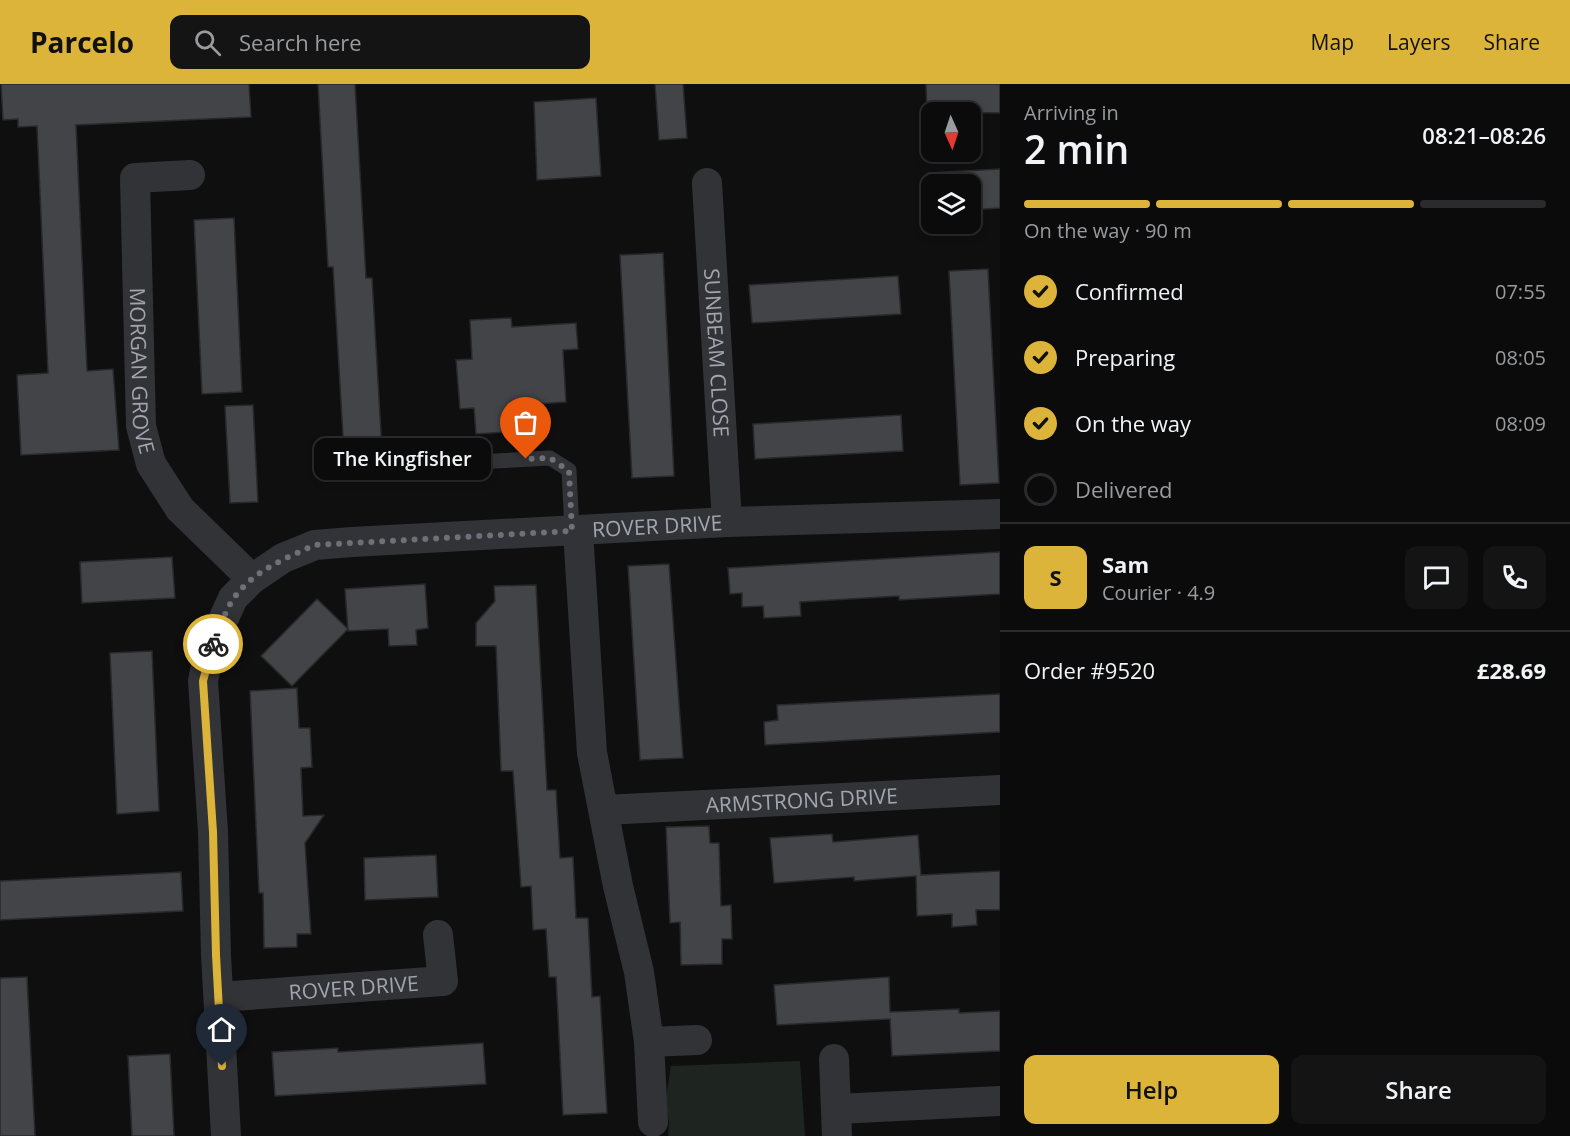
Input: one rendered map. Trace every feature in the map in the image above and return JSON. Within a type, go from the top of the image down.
[{"type":"street","name":"MORGAN GROVE","points":[[190,175],[135,178],[141,426],[151,464],[180,510],[252,579]]},
{"type":"street","name":"SUNBEAM CLOSE","points":[[707,183],[727,522]]},
{"type":"street","name":"ROVER DRIVE","points":[[226,1136],[216,955],[213,832],[203,681],[209,651],[233,598],[252,579],[283,558],[315,545],[727,522],[1000,513]]},
{"type":"street","points":[[575,531],[592,753],[618,886],[639,972],[650,1042],[653,1122]]},
{"type":"street","name":"ARMSTRONG DRIVE","points":[[604,810],[1000,789]]},
{"type":"street","name":"ROVER DRIVE","points":[[219,997],[443,981],[438,935]]},
{"type":"street","points":[[650,1042],[697,1040]]},
{"type":"street","points":[[834,1059],[837,1123],[1000,1101]]},
{"type":"lane","points":[[457,463],[550,458],[569,471],[575,531]]},
{"type":"shaded area","points":[[800,1061],[805,1136],[668,1136],[669,1122],[665,1103],[671,1066]]},
{"type":"building","points":[[1,84],[249,84],[251,117],[76,125],[87,371],[113,369],[119,450],[21,455],[17,375],[48,373],[37,126],[18,127],[18,119],[3,120]]},
{"type":"building","points":[[318,84],[355,84],[366,278],[372,278],[383,467],[345,469],[333,267],[328,267]]},
{"type":"building","points":[[655,84],[683,84],[687,138],[659,140]]},
{"type":"building","points":[[926,84],[1000,84],[1000,113],[981,113],[981,102],[927,102]]},
{"type":"building","points":[[596,98],[601,176],[537,180],[534,102]]},
{"type":"building","points":[[1000,169],[1000,208],[981,209],[981,174],[928,173]]},
{"type":"building","points":[[234,218],[242,392],[202,394],[194,220]]},
{"type":"building","points":[[663,253],[674,476],[632,478],[620,255]]},
{"type":"building","points":[[988,269],[999,483],[960,485],[949,271]]},
{"type":"building","points":[[898,276],[901,314],[752,323],[749,285]]},
{"type":"building","points":[[511,318],[512,327],[576,323],[578,349],[563,350],[566,402],[537,404],[539,430],[476,434],[474,408],[460,409],[456,360],[472,359],[470,320]]},
{"type":"building","points":[[253,405],[258,502],[230,503],[225,406]]},
{"type":"building","points":[[901,415],[903,451],[755,459],[753,424]]},
{"type":"building","points":[[1000,552],[1000,594],[899,600],[899,596],[800,602],[801,616],[764,618],[763,606],[742,607],[742,593],[730,594],[728,568]]},
{"type":"building","points":[[172,557],[175,598],[82,603],[80,562]]},
{"type":"building","points":[[669,564],[683,758],[640,760],[628,566]]},
{"type":"building","points":[[425,584],[428,628],[416,630],[417,645],[389,646],[388,629],[348,631],[345,589]]},
{"type":"building","points":[[536,585],[547,790],[556,790],[560,858],[573,857],[576,918],[588,918],[592,997],[600,996],[607,1113],[563,1115],[556,977],[549,977],[546,929],[533,930],[531,886],[521,887],[513,771],[501,771],[496,646],[476,646],[476,623],[495,601],[494,586]]},
{"type":"building","points":[[317,599],[348,629],[292,686],[261,656]]},
{"type":"building","points":[[152,651],[159,811],[117,814],[110,653]]},
{"type":"building","points":[[297,688],[299,728],[310,728],[312,767],[301,768],[303,816],[324,815],[305,843],[311,934],[297,934],[297,947],[264,948],[263,893],[259,893],[250,691]]},
{"type":"building","points":[[1000,694],[1000,732],[765,745],[764,722],[778,720],[777,705]]},
{"type":"building","points":[[709,826],[710,843],[719,843],[721,906],[731,905],[732,939],[722,939],[722,964],[681,965],[680,922],[670,923],[666,827]]},
{"type":"building","points":[[832,834],[833,842],[918,835],[921,875],[1000,871],[1000,910],[976,910],[977,925],[952,927],[952,914],[917,916],[916,876],[854,881],[854,877],[774,883],[770,838]]},
{"type":"building","points":[[436,855],[438,897],[365,900],[364,858]]},
{"type":"building","points":[[181,872],[183,911],[0,920],[0,881]]},
{"type":"building","points":[[27,977],[35,1136],[0,1136],[0,978]]},
{"type":"building","points":[[889,977],[890,1012],[959,1009],[959,1013],[1000,1011],[1000,1051],[892,1056],[890,1019],[777,1025],[774,985]]},
{"type":"building","points":[[483,1043],[486,1084],[275,1096],[272,1052],[338,1048],[338,1052]]},
{"type":"building","points":[[170,1054],[174,1136],[132,1136],[128,1056]]},
{"type":"way so far","points":[[213,644],[233,598],[252,579],[283,558],[315,545],[572,531],[569,471],[550,458],[526,459]]},
{"type":"place","name":"The Kingfisher","points":[[526,459]]},
{"type":"route","points":[[213,644],[209,651],[203,681],[213,832],[222,1066]]}]
